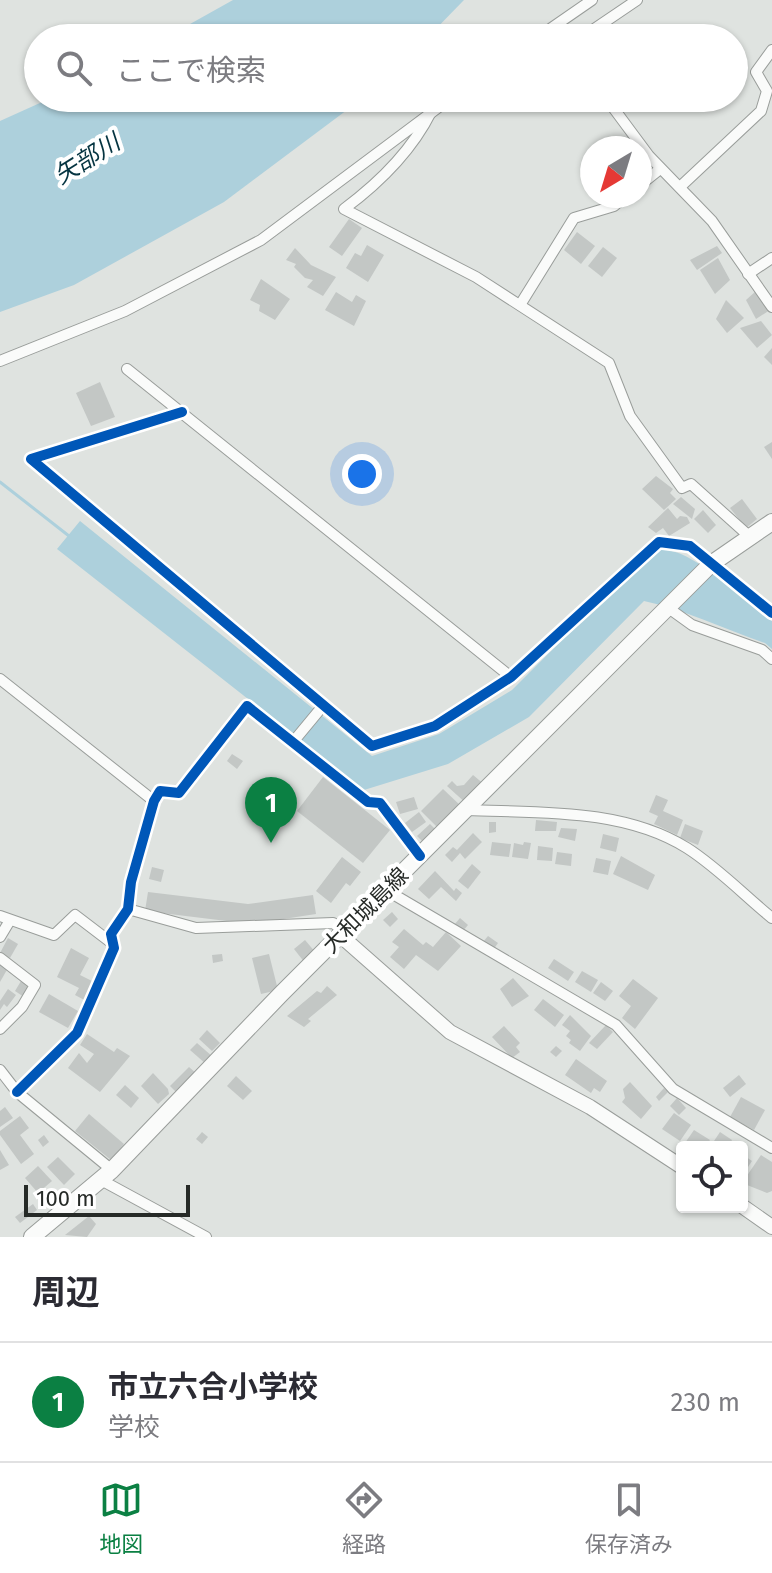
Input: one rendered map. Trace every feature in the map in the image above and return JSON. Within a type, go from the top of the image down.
[{"type":"main road","name":"大和城島線","points":[[32,1237],[106,1175],[711,564],[772,522]]},
{"type":"street","points":[[557,24],[592,0]]},
{"type":"street","points":[[602,24],[637,0]]},
{"type":"street","points":[[681,186],[761,111],[767,91],[756,72],[772,50]]},
{"type":"street","points":[[431,112],[423,128],[379,183],[344,209],[476,277],[609,363],[630,416],[682,488],[691,484],[749,536]]},
{"type":"street","points":[[0,361],[125,311],[249,248],[431,112]]},
{"type":"street","points":[[617,112],[660,169],[681,186],[712,221],[772,307]]},
{"type":"street","points":[[652,175],[660,169]]},
{"type":"street","points":[[520,305],[574,218],[607,208]]},
{"type":"street","points":[[748,274],[772,258]]},
{"type":"street","points":[[127,369],[511,677]]},
{"type":"street","points":[[182,412],[31,459],[318,710],[372,746],[435,726],[511,677],[651,546],[659,542],[690,546],[772,613]]},
{"type":"street","points":[[667,607],[692,625],[762,650],[772,659]]},
{"type":"street","points":[[0,679],[154,801]]},
{"type":"street","points":[[17,1092],[77,1033],[113,944],[111,934],[128,909],[131,882],[154,801],[160,791],[179,793],[247,706],[368,802],[380,803],[420,856]]},
{"type":"street","points":[[293,742],[318,710]]},
{"type":"street","points":[[467,810],[570,814],[617,821],[688,849],[772,918]]},
{"type":"street","points":[[386,890],[616,1025],[673,1089],[772,1148]]},
{"type":"street","points":[[128,909],[196,928],[333,923],[450,1032],[590,1107],[676,1163]]},
{"type":"street","points":[[0,937],[4,919],[16,919],[54,935],[75,915],[113,944]]},
{"type":"street","points":[[0,958],[35,985],[22,1007],[0,1029]]},
{"type":"street","points":[[0,1070],[17,1092],[106,1175],[206,1237]]},
{"type":"street","points":[[748,1210],[772,1227]]},
{"type":"water","points":[[233,0],[464,0],[441,24],[190,24]]},
{"type":"water","name":"矢部川","points":[[24,110],[344,112],[224,202],[74,285],[0,312],[0,121]]},
{"type":"water","points":[[80,521],[372,756],[439,734],[512,690],[643,559],[660,550],[686,556],[702,566],[772,621],[772,649],[765,643],[705,620],[644,601],[529,717],[448,764],[364,790],[57,549]]},
{"type":"building","points":[[349,219],[362,228],[342,256],[329,247]]},
{"type":"building","points":[[577,232],[595,246],[581,264],[564,250]]},
{"type":"building","points":[[367,245],[384,255],[368,282],[346,268],[355,253],[361,256]]},
{"type":"building","points":[[717,246],[722,253],[697,270],[690,260]]},
{"type":"building","points":[[603,247],[617,258],[602,277],[588,266]]},
{"type":"building","points":[[295,248],[311,265],[336,277],[323,296],[307,287],[313,280],[305,278],[294,267],[296,264],[286,260]]},
{"type":"building","points":[[718,258],[730,280],[715,294],[700,270]]},
{"type":"building","points":[[261,279],[290,299],[275,320],[259,311],[260,305],[250,300]]},
{"type":"building","points":[[756,291],[770,310],[756,319],[746,300]]},
{"type":"building","points":[[336,292],[352,302],[356,295],[366,301],[354,326],[325,310]]},
{"type":"building","points":[[726,300],[744,318],[727,333],[716,319]]},
{"type":"building","points":[[761,321],[772,335],[757,348],[740,328]]},
{"type":"building","points":[[772,348],[772,365],[764,357]]},
{"type":"building","points":[[100,382],[115,417],[91,426],[76,393]]},
{"type":"building","points":[[772,442],[772,459],[764,447]]},
{"type":"building","points":[[656,476],[673,489],[670,493],[676,499],[664,510],[642,489]]},
{"type":"building","points":[[681,497],[695,509],[692,519],[673,504]]},
{"type":"building","points":[[742,499],[757,519],[746,528],[730,508]]},
{"type":"building","points":[[668,508],[677,519],[687,517],[690,523],[669,536],[663,528],[656,533],[648,527]]},
{"type":"building","points":[[703,510],[716,525],[708,533],[694,519]]},
{"type":"building","points":[[232,754],[243,761],[237,769],[227,761]]},
{"type":"building","points":[[473,775],[485,785],[468,805],[447,786],[452,781],[457,786],[464,785]]},
{"type":"building","points":[[323,777],[390,830],[363,863],[297,811]]},
{"type":"building","points":[[443,789],[463,808],[440,830],[421,811]]},
{"type":"building","points":[[656,795],[668,800],[663,811],[683,820],[677,835],[654,824],[658,816],[649,812]]},
{"type":"building","points":[[414,797],[418,809],[400,814],[396,802]]},
{"type":"building","points":[[419,812],[426,822],[412,832],[405,823]]},
{"type":"building","points":[[536,820],[557,822],[556,831],[535,831]]},
{"type":"building","points":[[489,822],[496,822],[496,832],[489,833]]},
{"type":"building","points":[[430,824],[439,833],[426,845],[417,836]]},
{"type":"building","points":[[685,824],[703,831],[698,845],[680,838]]},
{"type":"building","points":[[561,828],[577,829],[575,841],[558,837]]},
{"type":"building","points":[[473,833],[482,842],[465,859],[460,853],[452,862],[445,855],[453,847],[457,850]]},
{"type":"building","points":[[603,834],[619,838],[616,852],[600,848]]},
{"type":"building","points":[[492,842],[511,844],[509,857],[490,855]]},
{"type":"building","points":[[524,842],[531,843],[528,859],[512,857],[514,843],[523,845]]},
{"type":"building","points":[[538,846],[553,848],[552,861],[537,860]]},
{"type":"building","points":[[557,852],[572,854],[571,866],[555,864]]},
{"type":"building","points":[[621,856],[655,875],[648,890],[613,874]]},
{"type":"building","points":[[342,857],[361,872],[350,886],[346,883],[331,903],[316,891]]},
{"type":"building","points":[[596,858],[611,861],[608,875],[593,872]]},
{"type":"building","points":[[472,864],[481,872],[468,889],[458,881]]},
{"type":"building","points":[[152,867],[164,870],[161,882],[149,879]]},
{"type":"building","points":[[435,871],[454,891],[456,888],[462,893],[456,901],[441,887],[429,899],[418,889]]},
{"type":"building","points":[[148,892],[248,904],[313,895],[316,914],[251,924],[145,911]]},
{"type":"building","points":[[392,912],[398,919],[390,927],[383,920]]},
{"type":"building","points":[[460,918],[468,925],[462,932],[454,925]]},
{"type":"building","points":[[404,929],[423,945],[426,942],[433,947],[446,932],[461,946],[438,971],[416,955],[404,969],[390,957],[399,947],[392,942]]},
{"type":"building","points":[[488,936],[498,943],[493,950],[483,942]]},
{"type":"building","points":[[8,938],[18,944],[10,958],[0,953]]},
{"type":"building","points":[[305,940],[316,953],[305,963],[294,949]]},
{"type":"building","points":[[71,948],[89,958],[80,975],[98,984],[88,1002],[75,995],[79,988],[57,977]]},
{"type":"building","points":[[222,954],[223,961],[213,963],[212,955]]},
{"type":"building","points":[[269,954],[278,990],[261,994],[252,958]]},
{"type":"building","points":[[554,959],[574,972],[568,981],[548,968]]},
{"type":"building","points":[[0,963],[8,968],[0,982]]},
{"type":"building","points":[[582,971],[598,980],[591,992],[575,982]]},
{"type":"building","points":[[513,978],[529,996],[512,1007],[500,989]]},
{"type":"building","points":[[633,979],[658,998],[635,1029],[622,1018],[631,1006],[619,996]]},
{"type":"building","points":[[21,981],[30,987],[24,997],[15,991]]},
{"type":"building","points":[[601,982],[613,991],[605,1001],[593,993]]},
{"type":"building","points":[[327,986],[337,995],[308,1019],[311,1021],[304,1027],[287,1016],[317,991],[321,993]]},
{"type":"building","points":[[8,989],[16,995],[7,1007],[4,1004],[0,1010],[0,1001]]},
{"type":"building","points":[[49,994],[78,1011],[68,1028],[39,1012]]},
{"type":"building","points":[[543,999],[564,1015],[555,1027],[534,1010]]},
{"type":"building","points":[[570,1015],[591,1036],[580,1051],[569,1043],[571,1040],[566,1036],[570,1031],[562,1025]]},
{"type":"building","points":[[606,1025],[613,1032],[597,1049],[589,1043]]},
{"type":"building","points":[[504,1026],[520,1043],[516,1047],[520,1052],[512,1058],[492,1037]]},
{"type":"building","points":[[207,1030],[220,1043],[212,1051],[199,1039]]},
{"type":"building","points":[[87,1034],[114,1052],[117,1048],[130,1056],[100,1092],[68,1068],[79,1053],[87,1063],[94,1054],[80,1045]]},
{"type":"building","points":[[197,1043],[213,1057],[206,1064],[190,1050]]},
{"type":"building","points":[[556,1046],[562,1051],[556,1057],[550,1052]]},
{"type":"building","points":[[576,1059],[607,1081],[600,1092],[594,1088],[591,1093],[565,1075]]},
{"type":"building","points":[[189,1067],[197,1074],[178,1094],[170,1086]]},
{"type":"building","points":[[153,1073],[169,1094],[158,1104],[141,1086]]},
{"type":"building","points":[[739,1075],[746,1084],[730,1097],[723,1088]]},
{"type":"building","points":[[236,1076],[252,1091],[243,1100],[227,1086]]},
{"type":"building","points":[[630,1082],[652,1106],[641,1119],[622,1102],[625,1098],[623,1089]]},
{"type":"building","points":[[125,1085],[139,1098],[131,1108],[116,1095]]},
{"type":"building","points":[[664,1088],[668,1092],[659,1101],[656,1097]]},
{"type":"building","points":[[741,1097],[765,1110],[754,1130],[730,1117]]},
{"type":"building","points":[[677,1098],[686,1108],[679,1115],[670,1106]]},
{"type":"building","points":[[5,1107],[13,1118],[0,1127],[0,1111]]},
{"type":"building","points":[[674,1113],[691,1125],[680,1141],[662,1129]]},
{"type":"building","points":[[89,1114],[124,1144],[111,1160],[75,1131]]},
{"type":"building","points":[[20,1116],[29,1128],[20,1135],[34,1154],[21,1164],[0,1135],[0,1131]]},
{"type":"building","points":[[694,1130],[710,1140],[709,1141],[686,1141]]},
{"type":"building","points":[[202,1132],[208,1137],[202,1144],[196,1139]]},
{"type":"building","points":[[720,1132],[732,1140],[731,1141],[714,1141]]},
{"type":"building","points":[[44,1135],[49,1142],[43,1147],[38,1140]]},
{"type":"building","points":[[0,1150],[9,1165],[0,1170]]},
{"type":"building","points":[[761,1155],[772,1162],[772,1191],[767,1193],[748,1185],[748,1174]]},
{"type":"building","points":[[58,1157],[75,1174],[64,1185],[47,1167]]},
{"type":"building","points":[[38,1166],[52,1181],[38,1193],[25,1178]]},
{"type":"building","points":[[33,1204],[37,1210],[20,1223],[15,1217]]},
{"type":"building","points":[[89,1216],[96,1224],[87,1237],[65,1235]]},
{"type":"waterway","points":[[0,482],[69,536]]},
{"type":"cycle path","points":[[182,412],[31,459],[372,746],[435,726],[511,677],[659,542],[690,546],[772,613]]},
{"type":"cycle path","points":[[17,1092],[77,1033],[114,948],[111,934],[128,909],[131,882],[154,801],[160,791],[179,793],[247,706],[368,802],[380,803],[420,856]]},
{"type":"place","name":"市立六合小学校","points":[[271,843]]}]
